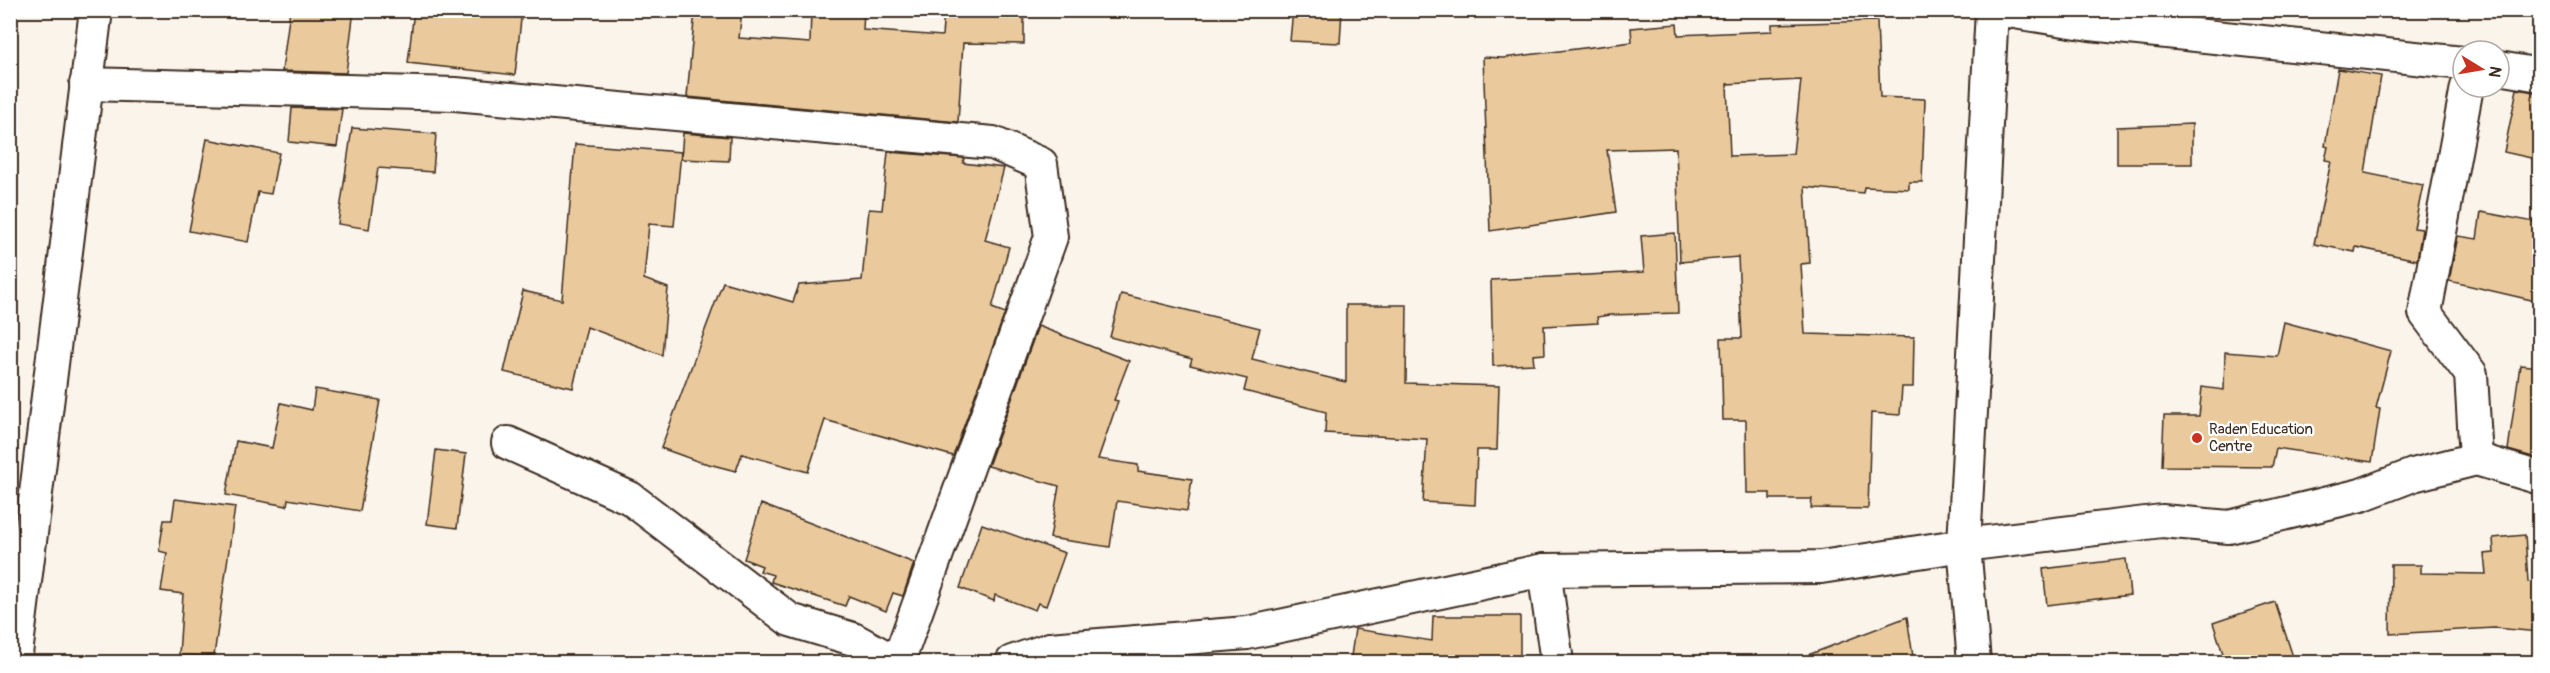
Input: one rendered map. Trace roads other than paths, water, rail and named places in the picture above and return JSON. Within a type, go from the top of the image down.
[{"type":"street","points":[[15,663],[96,10]]},
{"type":"street","points":[[1974,663],[1964,545],[1992,10]]},
{"type":"street","points":[[2002,10],[2090,24],[2451,62]]},
{"type":"street","points":[[2511,70],[2540,75]]},
{"type":"street","points":[[86,84],[455,94],[993,143],[1041,164],[1051,237],[896,663],[853,639],[790,620],[630,498],[508,443]]},
{"type":"street","points":[[2465,99],[2425,313],[2471,374],[2476,459]]},
{"type":"street","points":[[1012,663],[1050,649],[1247,633],[1544,570],[1821,567],[1964,545],[2162,521],[2229,527],[2361,495],[2413,475],[2476,459],[2540,478]]},
{"type":"street","points":[[1544,570],[1557,663]]},
{"type":"place","name":"Raden Education Centre","points":[[2197,438]]}]
